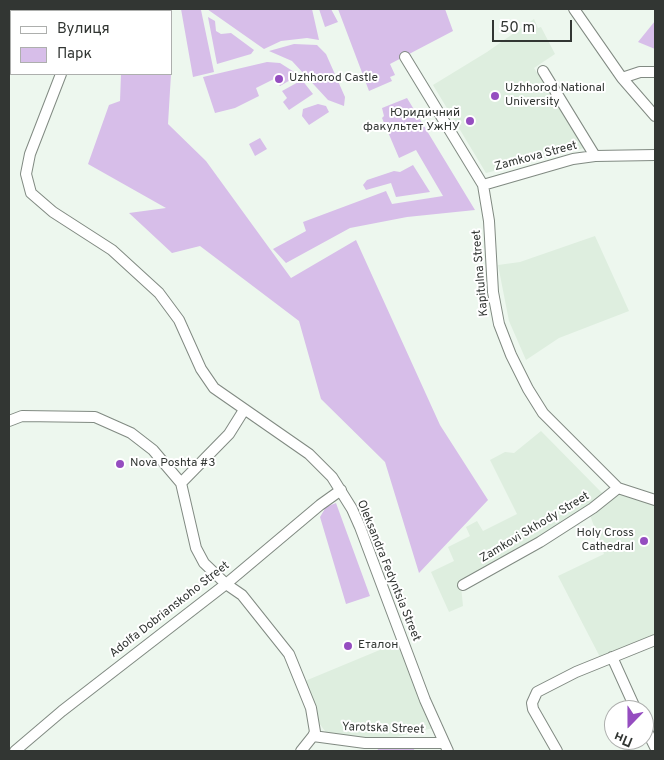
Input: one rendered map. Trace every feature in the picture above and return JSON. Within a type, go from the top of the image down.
[{"type":"main road","points":[[9,30],[10,24]]},
{"type":"street","points":[[574,9],[622,78],[655,116]]},
{"type":"street","name":"Kapitulna Street","points":[[405,57],[483,185],[489,221],[493,292],[499,324],[511,355],[543,413],[618,488],[655,500]]},
{"type":"street","name":"Zamkova Street","points":[[543,71],[595,156]]},
{"type":"street","points":[[622,78],[640,72],[655,72]]},
{"type":"street","name":"Oleksandra Fedyntsia Street","points":[[61,75],[30,154],[26,174],[31,193],[52,212],[97,238],[148,282],[179,320],[206,379],[214,388],[309,454],[341,490],[360,527],[445,747]]},
{"type":"street","name":"Zamkova Street","points":[[483,185],[552,164],[595,156],[655,155]]},
{"type":"street","points":[[181,483],[229,434],[244,410]]},
{"type":"street","points":[[9,421],[22,416],[95,418],[131,433],[153,450],[181,483],[196,548],[204,563],[226,584],[242,595],[289,654],[311,708],[315,732],[301,751]]},
{"type":"street","name":"Zamkovi Skhody Street","points":[[463,585],[540,542],[593,508],[618,488]]},
{"type":"street","name":"Adolfa Dobrianskoho Street","points":[[15,751],[126,660],[226,584],[320,505],[341,490]]},
{"type":"street","points":[[557,751],[533,709],[534,697],[544,687],[655,640]]},
{"type":"street","points":[[612,657],[631,700]]},
{"type":"street","name":"Yarotska Street","points":[[313,736],[365,744],[445,747]]},
{"type":"shaded area","name":"Uzhhorod National University","points":[[534,19],[538,28],[541,27],[555,54],[534,68],[584,148],[486,173],[433,85],[487,52]]},
{"type":"shaded area","points":[[595,236],[629,311],[559,338],[526,360],[509,321],[498,265],[520,262]]},
{"type":"shaded area","points":[[541,431],[605,496],[461,586],[463,606],[449,612],[431,572],[454,561],[448,547],[470,536],[466,527],[477,521],[483,531],[517,514],[490,460],[505,452],[514,453]]},
{"type":"shaded area","points":[[617,493],[655,503],[655,637],[600,657],[558,576],[604,554],[590,515]]},
{"type":"shaded area","points":[[399,642],[433,728],[380,741],[328,735],[319,723],[305,681]]},
{"type":"green space","points":[[113,9],[164,10],[114,10]]},
{"type":"green space","points":[[181,9],[201,10],[214,72],[193,77]]},
{"type":"green space","points":[[207,9],[312,9],[319,40],[307,38],[281,41],[264,49]]},
{"type":"green space","points":[[319,9],[331,9],[338,22],[325,27]]},
{"type":"green space","points":[[338,9],[445,9],[453,31],[390,64],[395,75],[390,77],[392,81],[369,91]]},
{"type":"green space","points":[[208,17],[215,21],[216,31],[221,34],[231,33],[254,50],[251,54],[217,64]]},
{"type":"green space","points":[[655,21],[655,49],[638,42]]},
{"type":"green space","points":[[294,44],[317,45],[326,54],[345,97],[344,106],[328,100],[292,61],[269,51]]},
{"type":"green space","points":[[267,62],[280,63],[299,75],[280,86],[274,79],[256,88],[259,96],[235,108],[215,113],[203,77]]},
{"type":"green space","points":[[121,75],[171,75],[168,124],[206,161],[291,278],[356,240],[440,425],[488,500],[419,573],[385,462],[321,399],[299,321],[200,246],[172,253],[129,213],[166,208],[88,164],[109,105],[120,101]]},
{"type":"green space","points":[[302,80],[313,94],[289,110],[283,102],[287,98],[282,91]]},
{"type":"green space","points":[[407,98],[475,210],[407,217],[350,228],[286,263],[273,249],[306,231],[303,222],[386,191],[392,204],[443,196],[416,150],[399,158],[382,118],[384,116],[382,108]]},
{"type":"green space","points":[[318,104],[326,106],[329,112],[309,125],[302,116],[303,109]]},
{"type":"green space","points":[[260,138],[267,149],[255,156],[249,144]]},
{"type":"green space","points":[[413,165],[430,192],[396,197],[391,183],[366,190],[363,185],[367,180],[394,171],[400,172]]},
{"type":"green space","points":[[336,503],[370,596],[346,604],[320,517],[326,507]]},
{"type":"green space","points":[[375,746],[412,746],[415,751],[379,751]]},
{"type":"place","name":"Uzhhorod Castle","points":[[279,79]]},
{"type":"place","name":"Uzhhorod National University","points":[[495,96]]},
{"type":"place","name":"Юридичний факультет УжНУ","points":[[470,121]]},
{"type":"place","name":"Nova Poshta #3","points":[[120,464]]},
{"type":"place","name":"Holy Cross Cathedral","points":[[644,541]]},
{"type":"place","name":"Еталон","points":[[348,646]]}]
